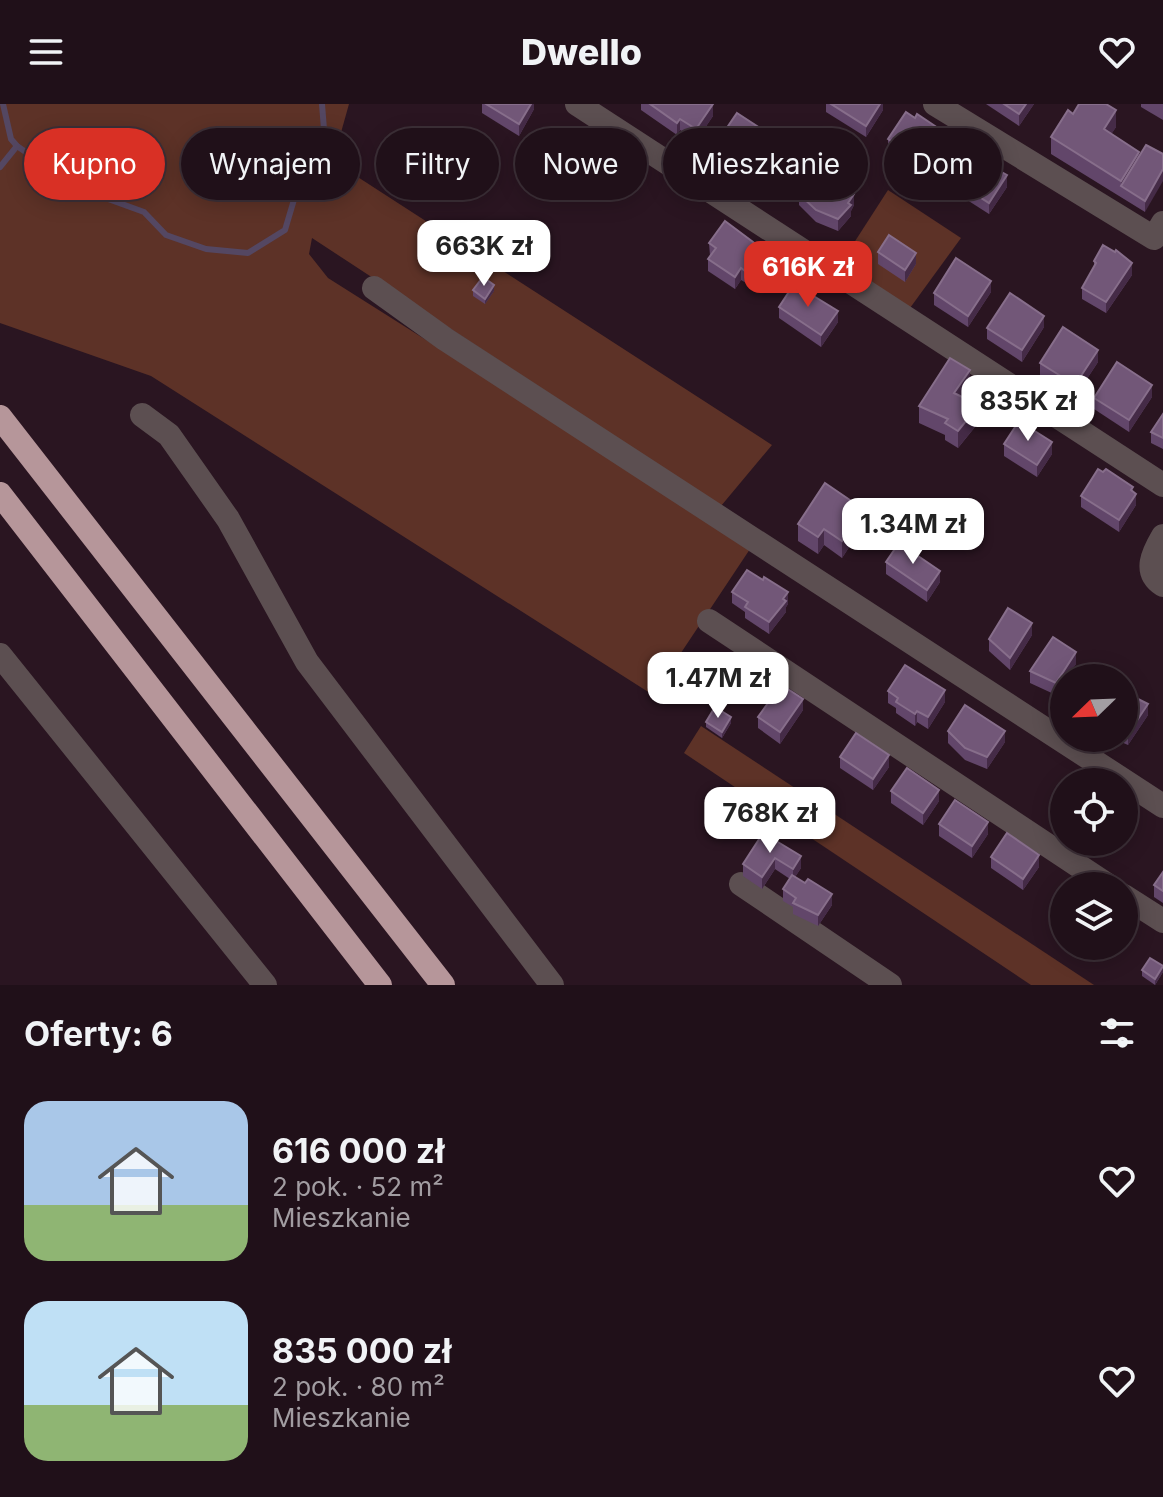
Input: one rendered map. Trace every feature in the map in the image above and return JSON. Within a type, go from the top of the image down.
[{"type":"highway","points":[[0,417],[443,985]]},
{"type":"highway","points":[[0,494],[380,985]]},
{"type":"street","points":[[577,104],[1163,485]]},
{"type":"street","points":[[935,104],[1154,238],[1163,223]]},
{"type":"street","points":[[374,288],[445,339],[1163,806]]},
{"type":"street","points":[[142,415],[169,435],[228,519],[307,662],[552,985]]},
{"type":"street","points":[[1163,536],[1151,564],[1154,576],[1163,585]]},
{"type":"street","points":[[709,621],[1088,872]]},
{"type":"street","points":[[0,655],[265,985]]},
{"type":"street","points":[[741,884],[890,985]]},
{"type":"street","points":[[1138,905],[1163,921]]},
{"type":"shaded area","points":[[0,104],[349,104],[342,128],[181,128],[181,200],[360,200],[360,178],[376,189],[376,200],[393,200],[772,445],[721,506],[312,238],[309,254],[328,278],[752,546],[653,695],[151,376],[0,323]]},
{"type":"shaded area","points":[[884,196],[884,200],[903,200],[961,238],[910,308],[841,263]]},
{"type":"shaded area","points":[[701,726],[1050,956],[1050,960],[1056,960],[1094,985],[1031,985],[684,753]]},
{"type":"building","points":[[486,104],[531,104],[519,124]]},
{"type":"building","points":[[650,104],[713,104],[697,128],[680,119],[677,123]]},
{"type":"building","points":[[831,104],[880,104],[866,126]]},
{"type":"building","points":[[1004,104],[1026,104],[1019,114]]},
{"type":"building","points":[[1079,104],[1106,104],[1116,110],[1104,129],[1139,152],[1121,181],[1051,137],[1068,110],[1073,114]]},
{"type":"building","points":[[906,112],[915,118],[917,114],[938,128],[895,128]]},
{"type":"building","points":[[737,113],[760,128],[727,128]]},
{"type":"building","points":[[1146,145],[1163,154],[1163,169],[1145,201],[1121,186]]},
{"type":"building","points":[[805,200],[850,200],[848,203],[851,205],[838,219],[816,210]]},
{"type":"building","points":[[725,221],[761,248],[748,273],[741,268],[735,277],[708,259],[716,248],[709,243]]},
{"type":"building","points":[[889,235],[916,253],[905,270],[878,252]]},
{"type":"building","points":[[1103,245],[1116,250],[1132,263],[1106,302],[1082,288]]},
{"type":"building","points":[[956,258],[991,281],[968,316],[934,293]]},
{"type":"building","points":[[483,277],[494,285],[485,299],[473,290]]},
{"type":"building","points":[[794,284],[838,311],[821,335],[779,307]]},
{"type":"building","points":[[1010,293],[1044,316],[1022,350],[987,328]]},
{"type":"building","points":[[1063,327],[1098,350],[1075,385],[1040,363]]},
{"type":"building","points":[[950,358],[970,370],[954,393],[979,405],[958,431],[945,423],[948,419],[919,406]]},
{"type":"building","points":[[1117,362],[1152,385],[1129,420],[1094,398]]},
{"type":"building","points":[[1163,414],[1163,438],[1151,432]]},
{"type":"building","points":[[1019,421],[1052,442],[1037,465],[1004,444]]},
{"type":"building","points":[[1098,469],[1103,472],[1106,469],[1133,487],[1131,490],[1136,494],[1119,520],[1081,496]]},
{"type":"building","points":[[825,483],[863,509],[842,541],[824,529],[818,537],[798,524]]},
{"type":"building","points":[[899,543],[940,571],[927,590],[886,562]]},
{"type":"building","points":[[747,570],[788,592],[783,599],[786,601],[769,622],[745,607],[748,602],[732,592]]},
{"type":"building","points":[[1008,608],[1032,623],[1010,658],[989,639]]},
{"type":"building","points":[[1053,637],[1076,652],[1068,664],[1050,664],[1050,680],[1030,671]]},
{"type":"building","points":[[905,665],[945,690],[928,717],[917,711],[915,714],[896,702],[898,698],[888,691]]},
{"type":"building","points":[[771,683],[778,688],[780,684],[803,699],[780,732],[758,717],[773,696],[766,691]]},
{"type":"building","points":[[1138,699],[1148,704],[1138,719]]},
{"type":"building","points":[[965,705],[1005,731],[987,757],[965,748],[948,731]]},
{"type":"building","points":[[715,707],[731,717],[722,732],[706,722]]},
{"type":"building","points":[[856,733],[889,755],[873,779],[840,757]]},
{"type":"building","points":[[907,768],[939,790],[923,813],[891,791]]},
{"type":"building","points":[[955,800],[988,822],[972,846],[939,824]]},
{"type":"building","points":[[763,833],[801,856],[793,869],[775,858],[762,877],[743,864]]},
{"type":"building","points":[[1007,833],[1039,855],[1023,879],[991,857]]},
{"type":"building","points":[[1163,872],[1163,891],[1154,885]]},
{"type":"building","points":[[792,875],[805,883],[808,879],[832,894],[818,915],[793,903],[796,898],[783,889]]},
{"type":"building","points":[[1150,958],[1163,966],[1155,979],[1142,970]]},
{"type":"waterway","points":[[3,104],[11,139],[17,146],[78,188],[144,212],[166,235],[206,249],[248,253],[285,230],[301,176],[325,142],[322,104]]},
{"type":"waterway","points":[[0,167],[17,146]]}]
